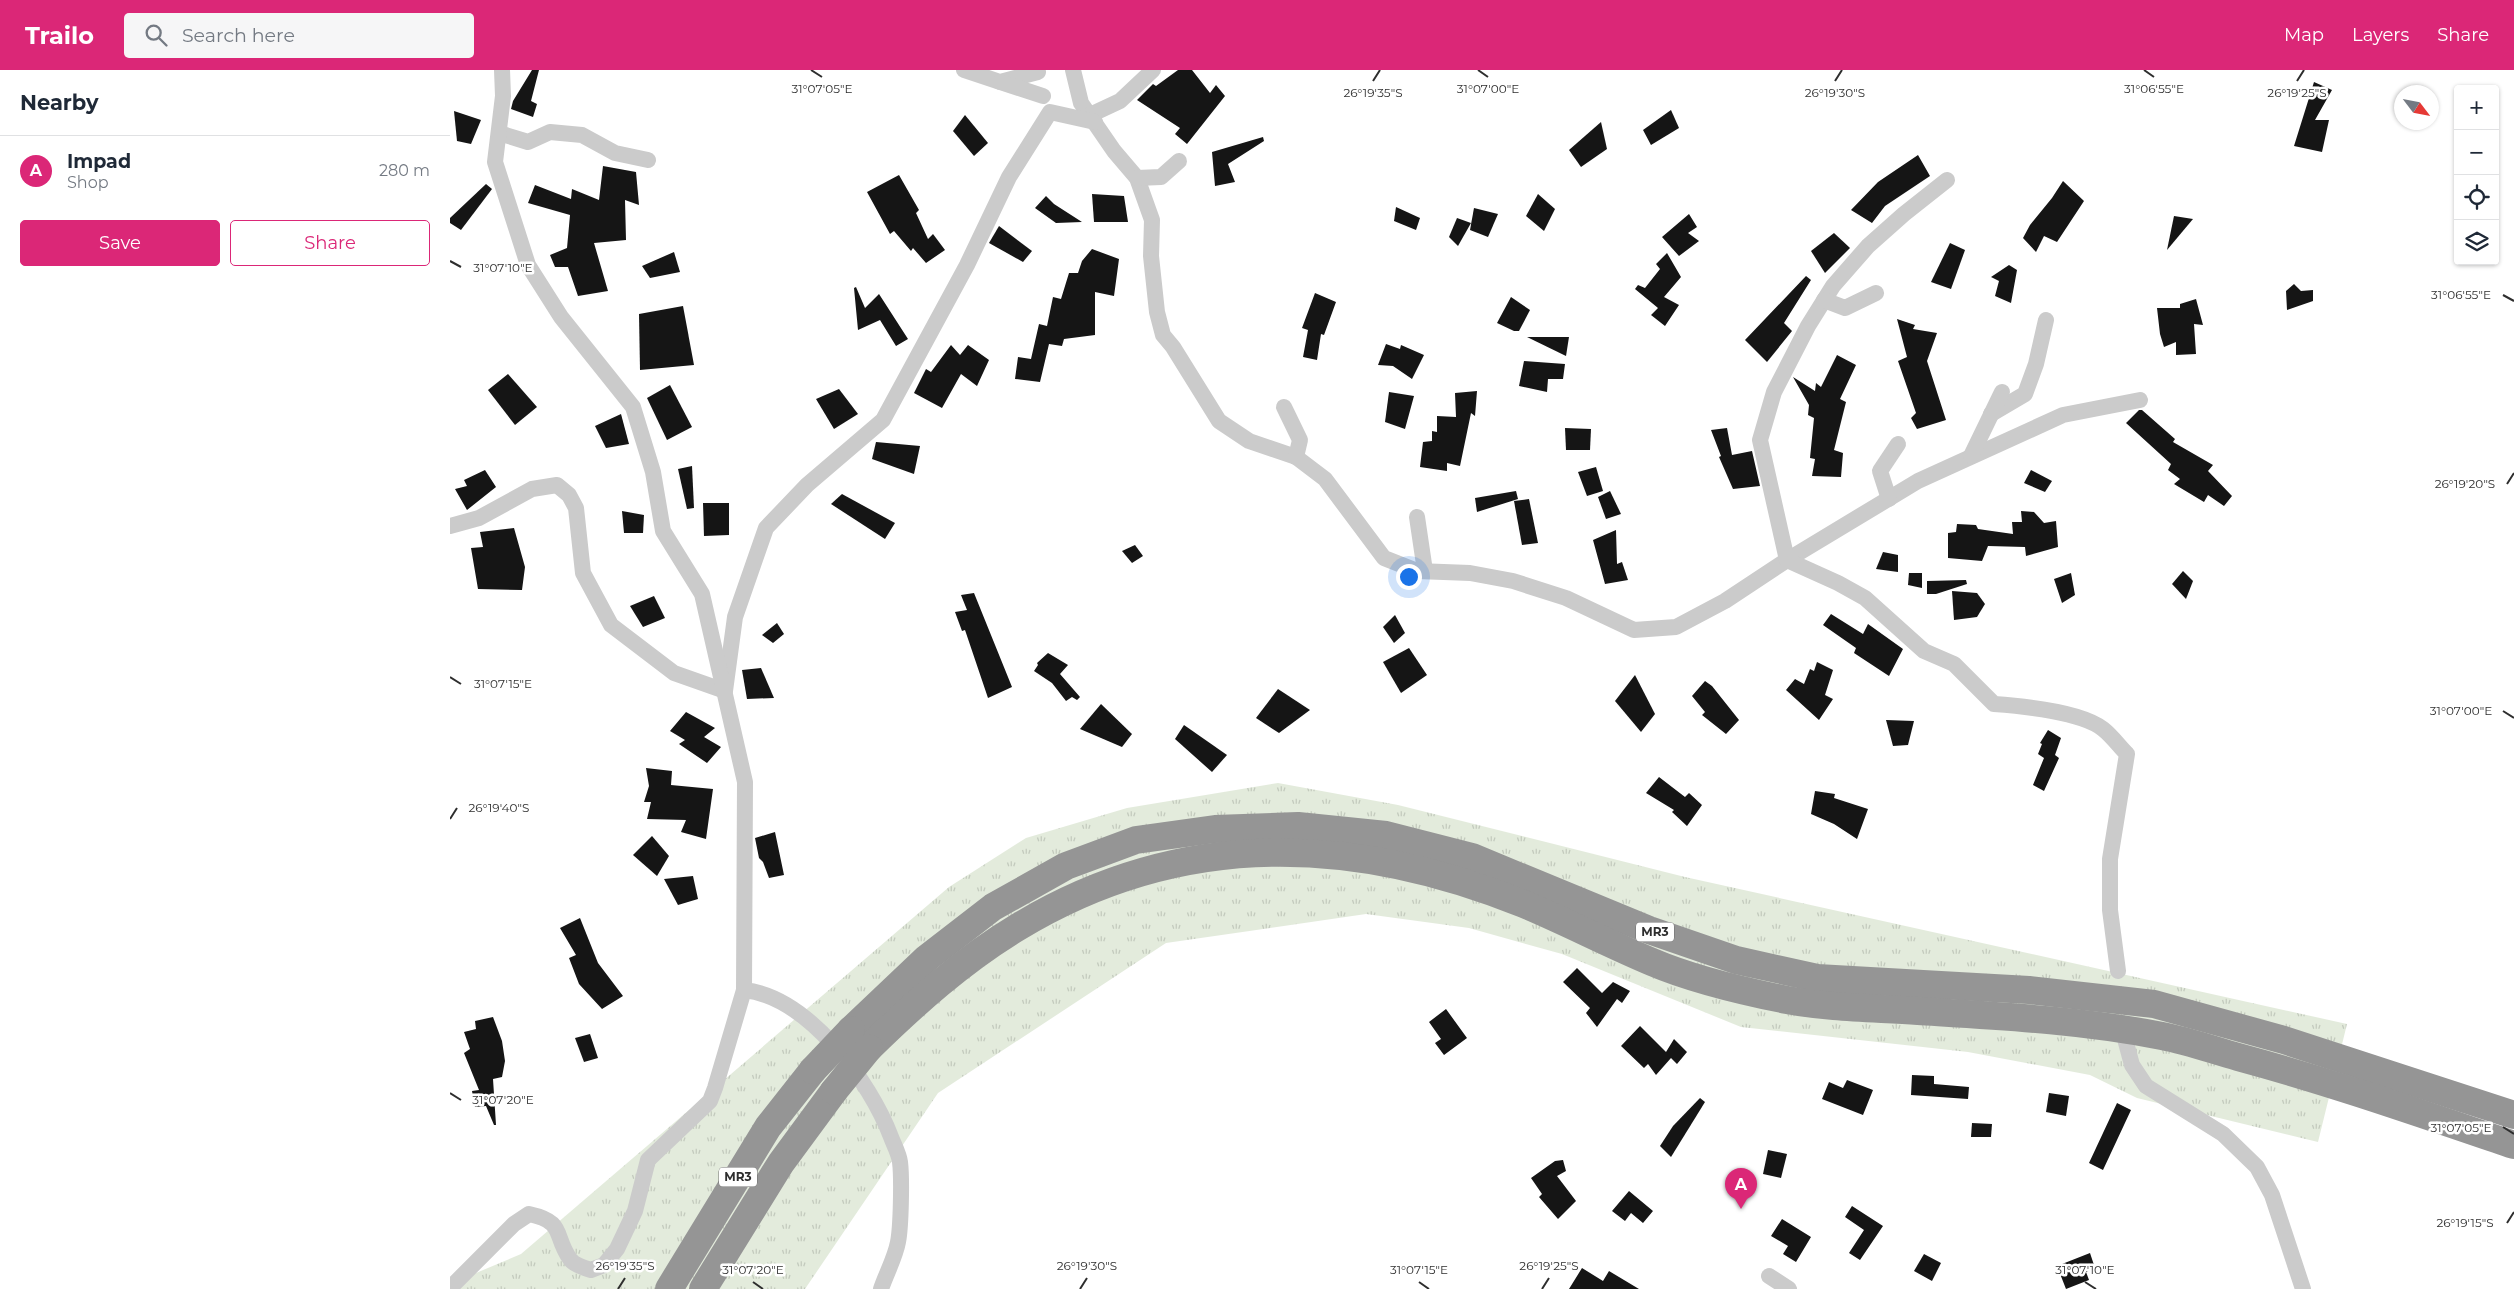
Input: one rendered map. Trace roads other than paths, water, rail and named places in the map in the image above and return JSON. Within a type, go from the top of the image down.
[{"type":"highway","name":"MR3","points":[[703,1289],[781,1163],[834,1091],[860,1039],[927,958],[993,906],[1066,866],[1136,840],[1215,829],[1298,826],[1386,835],[1472,857],[1649,930],[1736,960],[1817,978],[2029,990],[2154,1004],[2284,1040],[2514,1115]]},
{"type":"highway","name":"MR3","points":[[669,1289],[768,1127],[813,1070],[860,1039],[898,1020],[960,967],[1019,926],[1084,893],[1145,871],[1199,858],[1267,851],[1326,854],[1384,861],[1441,876],[1522,903],[1656,964],[1726,986],[1791,1001],[1865,1008],[2021,1016],[2162,1036],[2293,1072],[2514,1145]]},
{"type":"street","points":[[450,1288],[514,1224],[529,1214],[544,1217],[555,1225],[571,1260],[591,1270],[604,1265],[617,1249],[635,1212],[648,1160],[710,1101],[744,990],[745,782],[702,594],[663,531],[652,472],[634,407],[562,317],[528,265],[494,162],[503,96],[502,70]]},
{"type":"street","points":[[964,70],[1043,96]]},
{"type":"street","points":[[1073,70],[1081,103],[1137,178],[1152,220],[1151,256],[1157,312],[1163,335],[1173,346],[1219,422],[1249,442],[1296,457],[1325,480],[1384,558],[1417,570],[1470,573],[1513,581],[1566,598],[1634,630],[1676,627],[1698,616],[1918,481],[2064,415],[2140,400]]},
{"type":"street","points":[[1050,112],[1092,119],[1120,101],[1153,70]]},
{"type":"street","points":[[1000,82],[1038,71],[1036,81],[1050,112]]},
{"type":"street","points":[[725,691],[736,617],[766,528],[807,485],[883,420],[967,265],[1009,177],[1050,112]]},
{"type":"street","points":[[499,133],[528,142],[550,132],[582,135],[615,153],[648,160]]},
{"type":"street","points":[[1137,178],[1161,177],[1179,161]]},
{"type":"street","points":[[1787,560],[1760,440],[1774,392],[1808,326],[1833,286],[1868,246],[1947,180]]},
{"type":"street","points":[[1824,300],[1845,308],[1876,294]]},
{"type":"street","points":[[1991,414],[2025,394],[2036,364],[2046,320]]},
{"type":"street","points":[[1970,456],[2002,392]]},
{"type":"street","points":[[1284,407],[1300,440],[1296,457]]},
{"type":"street","points":[[1889,498],[1880,471],[1898,444]]},
{"type":"street","points":[[450,526],[479,518],[532,489],[557,485],[569,495],[576,508],[583,573],[611,625],[674,672],[725,691]]},
{"type":"street","points":[[1417,517],[1425,571]]},
{"type":"street","points":[[1787,560],[1865,598],[1924,650],[1954,664],[1994,704],[2022,706],[2078,717],[2102,728],[2127,754],[2110,859],[2110,910],[2118,971]]},
{"type":"street","points":[[744,990],[760,992],[782,1002],[810,1021],[828,1039],[881,1110],[900,1162],[898,1243],[881,1289]]},
{"type":"street","points":[[2125,1039],[2132,1064],[2146,1086],[2223,1134],[2257,1167],[2272,1195],[2303,1289]]},
{"type":"street","points":[[1769,1276],[1789,1289]]},
{"type":"place","name":"Impad","points":[[1741,1209]]}]
